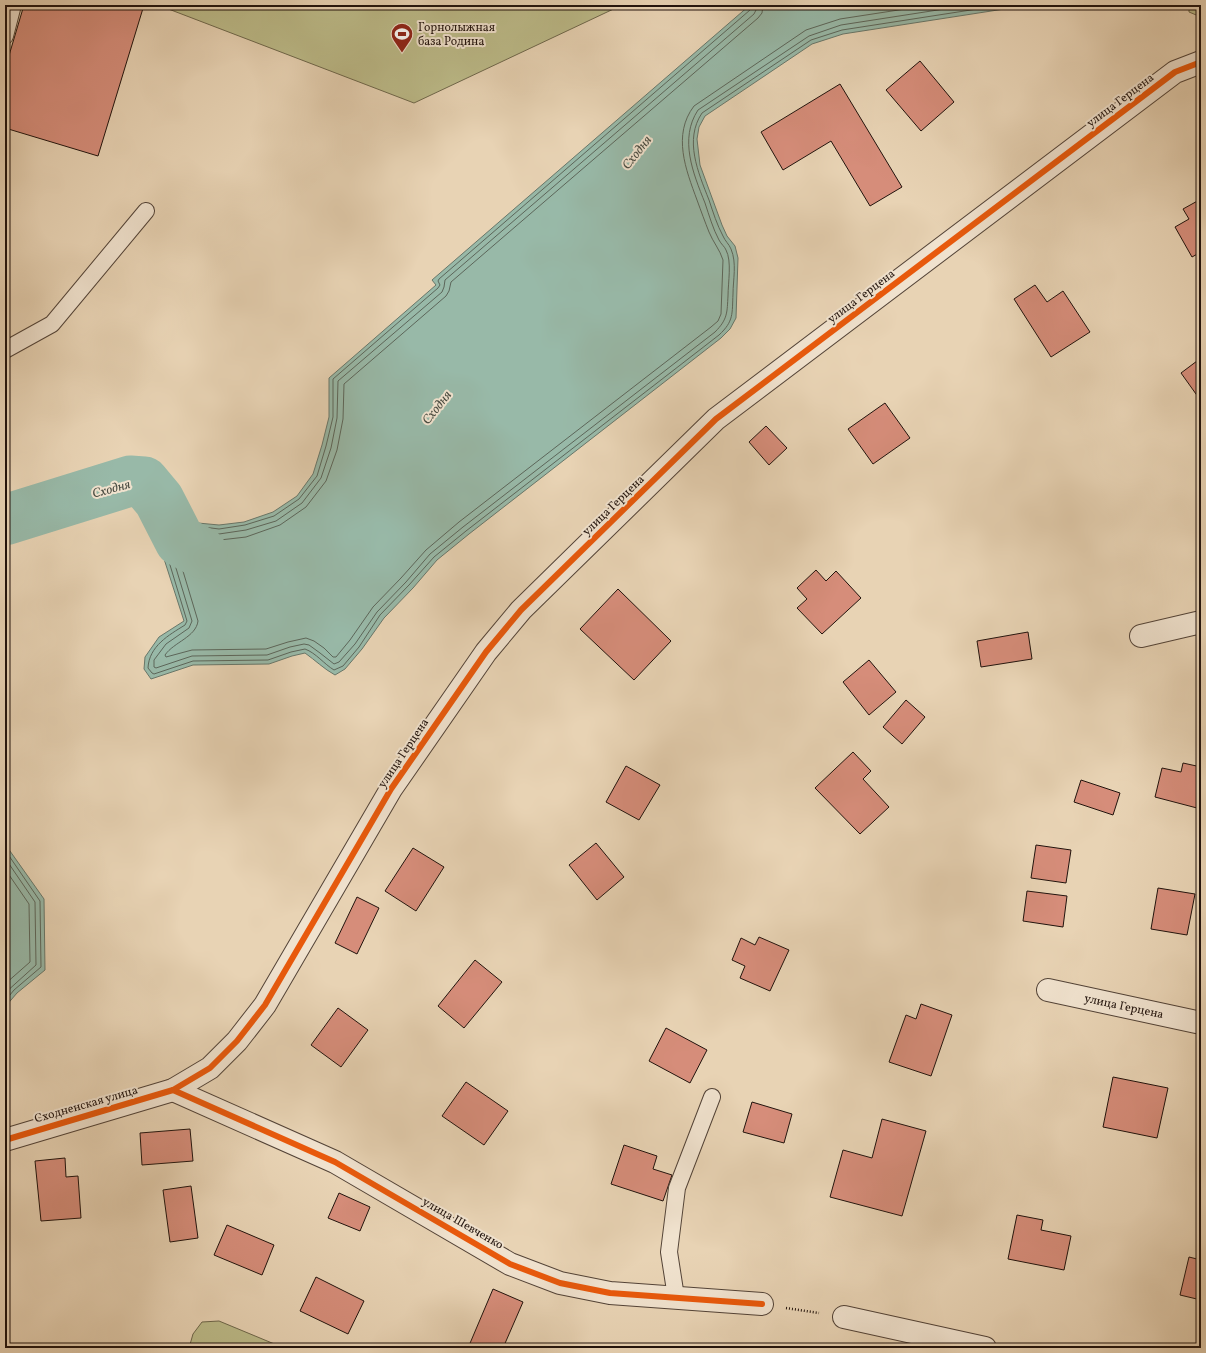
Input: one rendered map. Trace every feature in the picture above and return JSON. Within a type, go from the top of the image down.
[{"type":"street","name":"улица Герцена","points":[[173,1090],[210,1068],[237,1041],[264,1004],[392,789],[486,652],[521,610],[716,419],[1175,72],[1201,62]]},
{"type":"street","points":[[1141,636],[1201,622]]},
{"type":"street","name":"улица Герцена","points":[[1048,990],[1201,1023]]},
{"type":"street","name":"Сходненская улица","points":[[5,1140],[173,1090]]},
{"type":"street","name":"улица Шевченко","points":[[173,1090],[335,1162],[510,1264],[560,1283],[610,1293],[762,1304]]},
{"type":"street","points":[[844,1317],[985,1348]]},
{"type":"lane","points":[[5,36],[13,5]]},
{"type":"lane","points":[[5,350],[52,324],[146,211]]},
{"type":"lane","points":[[676,1297],[669,1252],[677,1188],[712,1097]]},
{"type":"path","points":[[762,1304],[844,1317]]},
{"type":"shaded area","name":"Горнолыжная база Родина","points":[[158,5],[622,5],[414,103]]},
{"type":"shaded area","points":[[1189,5],[1201,5],[1201,17],[1189,12]]},
{"type":"shaded area","points":[[219,1321],[284,1348],[189,1348],[193,1334],[202,1322]]},
{"type":"water","points":[[750,5],[1030,5],[843,34],[812,44],[705,116],[699,127],[697,139],[700,165],[722,225],[727,236],[735,246],[738,258],[736,318],[730,329],[721,338],[437,560],[384,618],[362,649],[345,669],[335,675],[305,653],[269,664],[193,665],[151,679],[144,669],[145,657],[159,637],[184,621],[147,506],[166,497],[176,510],[198,523],[219,525],[244,522],[273,512],[297,496],[313,474],[322,445],[329,417],[329,378],[436,285],[432,280]]},
{"type":"water","points":[[5,844],[44,899],[45,970],[17,993],[5,1007]]},
{"type":"building","points":[[24,5],[144,5],[98,156],[5,128],[5,69]]},
{"type":"building","points":[[920,61],[954,102],[921,131],[886,90]]},
{"type":"building","points":[[840,84],[902,187],[870,206],[831,141],[783,170],[761,132]]},
{"type":"building","points":[[1201,199],[1201,252],[1192,257],[1175,227],[1189,219],[1183,209]]},
{"type":"building","points":[[1035,285],[1047,302],[1063,291],[1090,332],[1051,357],[1014,299]]},
{"type":"building","points":[[1201,358],[1201,401],[1181,373]]},
{"type":"building","points":[[885,403],[910,438],[873,464],[848,429]]},
{"type":"building","points":[[766,426],[787,448],[769,465],[749,442]]},
{"type":"building","points":[[816,570],[826,581],[836,571],[861,598],[822,634],[797,608],[807,599],[797,588]]},
{"type":"building","points":[[618,589],[671,641],[634,680],[580,629]]},
{"type":"building","points":[[1028,632],[1032,659],[981,667],[977,641]]},
{"type":"building","points":[[869,660],[896,692],[869,715],[843,682]]},
{"type":"building","points":[[906,700],[925,717],[902,744],[883,727]]},
{"type":"building","points":[[853,752],[871,771],[863,779],[889,807],[860,834],[815,788]]},
{"type":"building","points":[[1183,763],[1201,767],[1201,790],[1197,808],[1155,797],[1162,768],[1181,772]]},
{"type":"building","points":[[626,766],[660,785],[639,820],[606,802]]},
{"type":"building","points":[[1081,780],[1120,793],[1113,815],[1074,802]]},
{"type":"building","points":[[596,843],[624,877],[597,900],[569,865]]},
{"type":"building","points":[[1036,845],[1071,850],[1066,883],[1031,878]]},
{"type":"building","points":[[413,848],[444,867],[416,911],[385,891]]},
{"type":"building","points":[[1158,888],[1195,894],[1187,935],[1151,929]]},
{"type":"building","points":[[1027,891],[1067,896],[1063,927],[1023,921]]},
{"type":"building","points":[[357,897],[379,908],[357,954],[335,943]]},
{"type":"building","points":[[1201,905],[1201,928],[1198,927]]},
{"type":"building","points":[[759,937],[789,950],[770,991],[740,978],[745,966],[732,960],[741,938],[755,945]]},
{"type":"building","points":[[475,960],[502,982],[464,1028],[438,1006]]},
{"type":"building","points":[[921,1004],[952,1015],[931,1076],[889,1062],[906,1015],[916,1019]]},
{"type":"building","points":[[338,1008],[368,1030],[341,1067],[311,1045]]},
{"type":"building","points":[[666,1028],[707,1050],[690,1083],[649,1061]]},
{"type":"building","points":[[1113,1077],[1168,1088],[1157,1138],[1103,1127]]},
{"type":"building","points":[[466,1082],[508,1111],[484,1145],[442,1116]]},
{"type":"building","points":[[752,1102],[792,1114],[784,1143],[743,1132]]},
{"type":"building","points":[[882,1119],[926,1131],[902,1216],[830,1197],[843,1150],[872,1158]]},
{"type":"building","points":[[190,1129],[193,1161],[142,1165],[140,1133]]},
{"type":"building","points":[[624,1145],[657,1156],[653,1169],[672,1175],[663,1201],[611,1184]]},
{"type":"building","points":[[65,1158],[66,1177],[78,1176],[81,1218],[41,1221],[35,1161]]},
{"type":"building","points":[[191,1186],[198,1238],[170,1242],[163,1190]]},
{"type":"building","points":[[339,1193],[370,1207],[360,1231],[328,1218]]},
{"type":"building","points":[[1017,1215],[1043,1220],[1041,1230],[1071,1236],[1064,1270],[1008,1259]]},
{"type":"building","points":[[227,1225],[274,1245],[262,1275],[214,1255]]},
{"type":"building","points":[[1189,1257],[1201,1260],[1201,1300],[1180,1295]]},
{"type":"building","points":[[316,1277],[364,1301],[348,1334],[300,1311]]},
{"type":"building","points":[[493,1289],[523,1302],[503,1348],[468,1348]]},
{"type":"waterway","name":"Сходня","points":[[5,520],[130,481],[144,482],[159,500],[180,541],[202,553]]},
{"type":"cycle path","points":[[5,1140],[173,1090],[210,1068],[237,1041],[265,1005],[391,789],[486,652],[521,610],[716,419],[1175,72],[1201,62]]},
{"type":"cycle path","points":[[173,1090],[335,1162],[510,1264],[560,1283],[610,1293],[762,1304]]},
{"type":"place","name":"Горнолыжная база Родина","points":[[402,54]]}]
